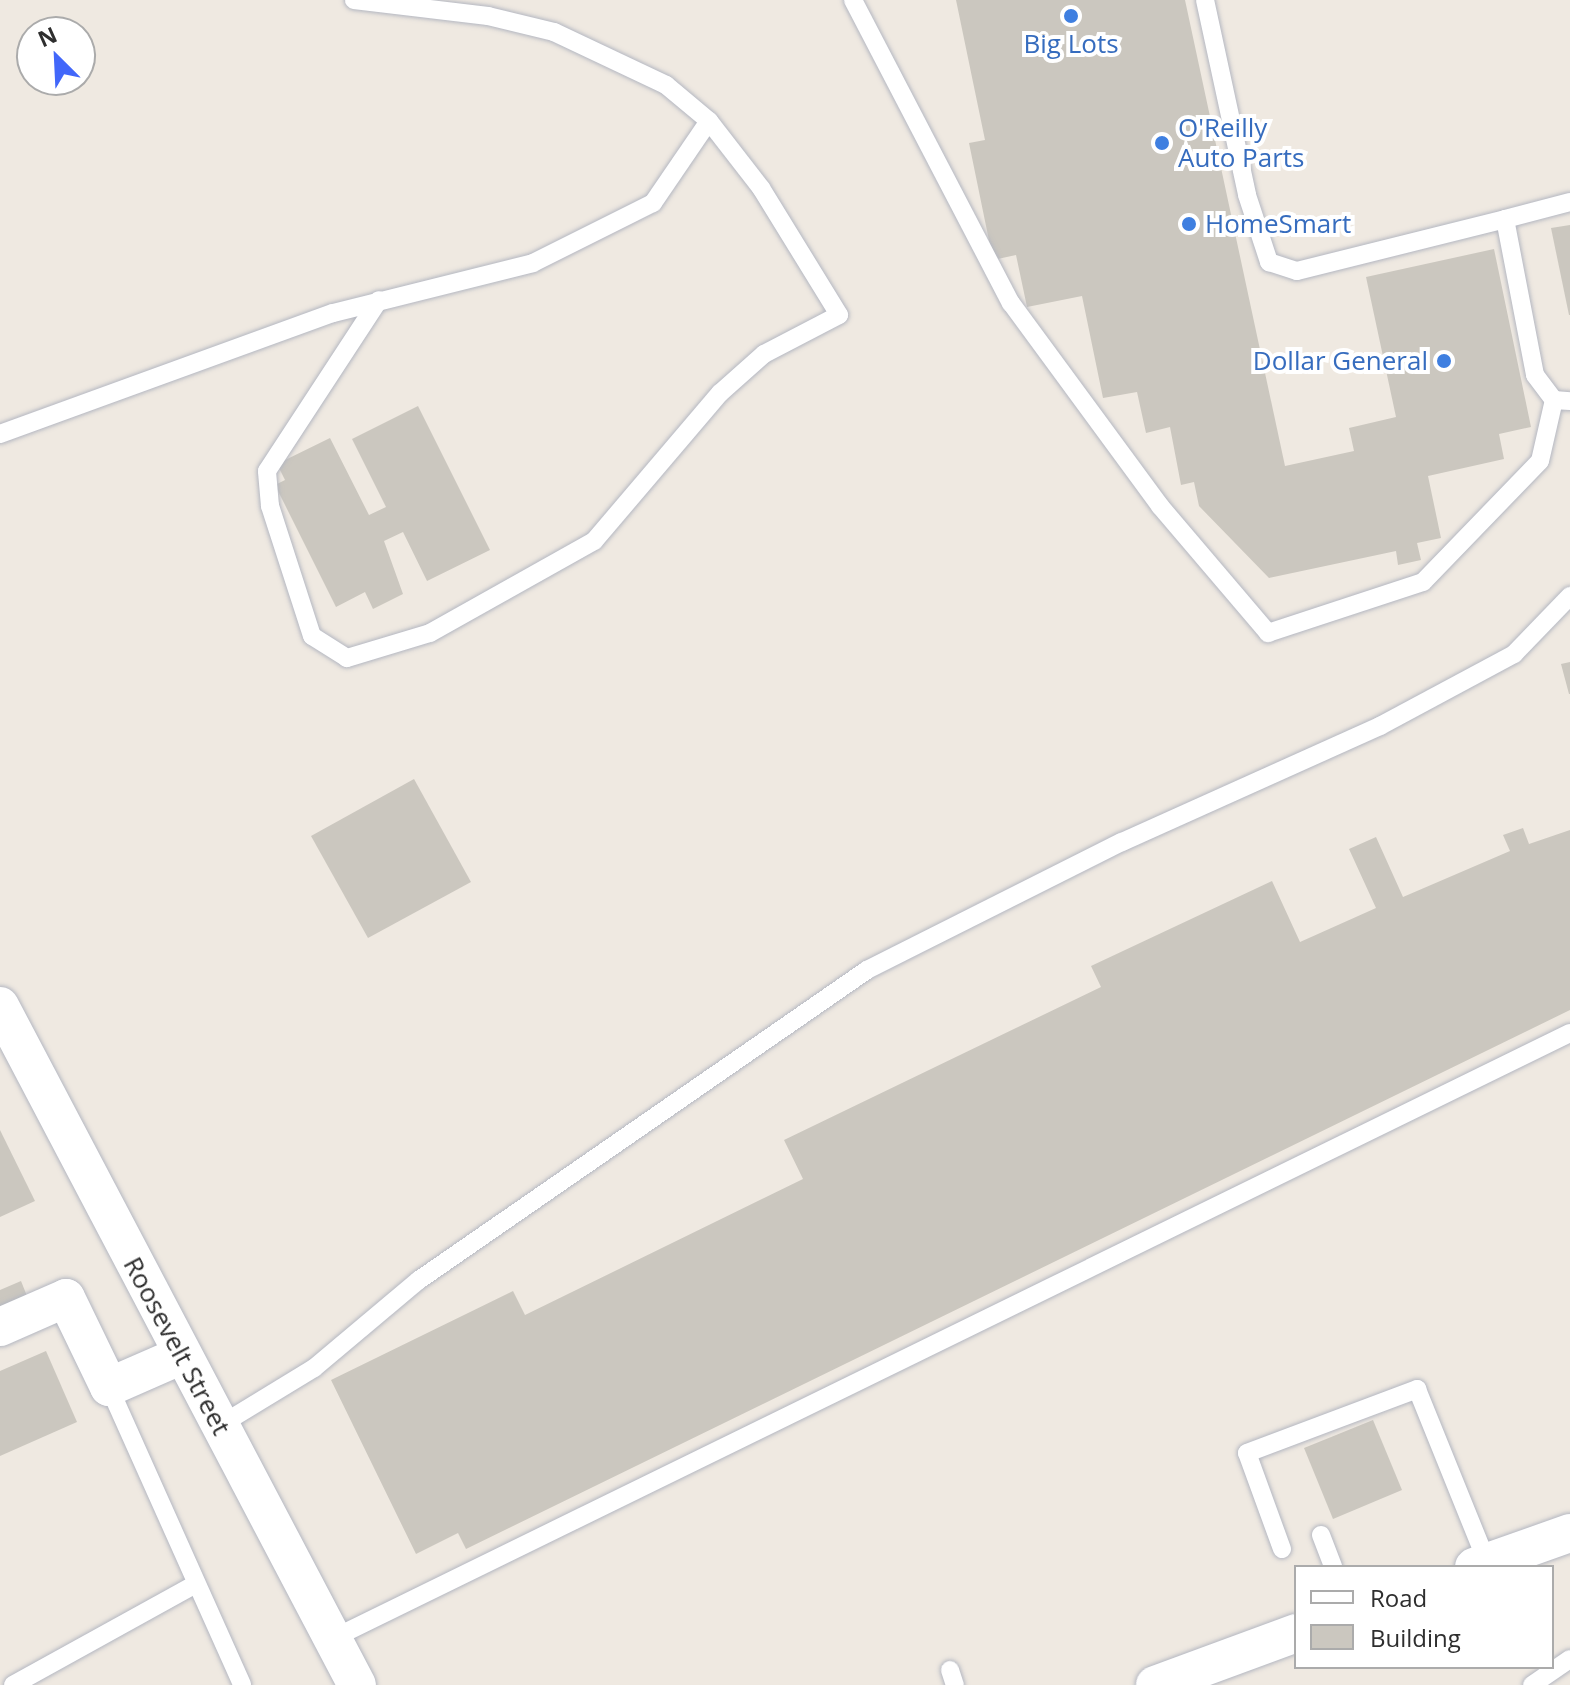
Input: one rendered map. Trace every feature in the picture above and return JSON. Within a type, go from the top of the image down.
[{"type":"street","name":"Roosevelt Street","points":[[2,1016],[180,1356],[336,1637],[357,1685]]},
{"type":"street","points":[[0,1327],[66,1298],[109,1387],[180,1356]]},
{"type":"street","points":[[1481,1565],[1570,1533]]},
{"type":"street","points":[[1155,1685],[1294,1634]]},
{"type":"lane","points":[[354,0],[488,16],[554,32],[666,85],[709,121],[761,188],[839,315],[764,354],[720,393],[594,541],[430,633],[347,658],[312,636],[270,506],[267,471],[379,300]]},
{"type":"lane","points":[[853,0],[1011,303],[1160,506],[1268,633],[1423,582],[1540,461],[1562,400],[1535,375],[1505,219]]},
{"type":"lane","points":[[1205,0],[1247,195],[1269,262],[1297,271],[1570,202]]},
{"type":"lane","points":[[0,434],[379,300],[533,263],[653,203],[709,121]]},
{"type":"lane","points":[[219,1426],[314,1368],[419,1280],[867,970],[1122,842],[1380,726],[1514,654],[1570,596]]},
{"type":"lane","points":[[336,1637],[1570,1033]]},
{"type":"lane","points":[[109,1387],[194,1585],[242,1685]]},
{"type":"lane","points":[[1282,1549],[1247,1453],[1417,1389],[1481,1565]]},
{"type":"lane","points":[[1321,1535],[1332,1565]]},
{"type":"lane","points":[[13,1685],[194,1585]]},
{"type":"lane","points":[[1532,1685],[1570,1659]]},
{"type":"building","points":[[956,0],[1185,0],[1285,466],[1354,451],[1349,428],[1396,417],[1366,277],[1494,249],[1531,427],[1499,434],[1504,459],[1428,476],[1441,538],[1417,543],[1421,560],[1398,565],[1396,551],[1269,578],[1199,506],[1194,482],[1181,485],[1170,427],[1146,433],[1137,392],[1103,398],[1082,296],[1027,307],[1016,255],[993,260],[969,143],[985,140]]},
{"type":"building","points":[[1570,225],[1570,315],[1569,315],[1551,228]]},
{"type":"building","points":[[418,406],[490,550],[427,581],[403,532],[384,541],[403,594],[373,609],[365,592],[336,607],[275,485],[285,480],[277,464],[330,438],[369,515],[386,507],[352,439]]},
{"type":"building","points":[[1570,662],[1570,694],[1569,694],[1561,664]]},
{"type":"building","points":[[414,779],[471,882],[368,938],[311,836]]},
{"type":"building","points":[[1523,828],[1529,844],[1570,830],[1570,1010],[466,1549],[458,1533],[416,1554],[331,1380],[513,1291],[525,1315],[803,1179],[784,1140],[1101,987],[1091,966],[1272,881],[1300,942],[1376,908],[1349,849],[1376,837],[1403,897],[1510,851],[1503,835]]},
{"type":"building","points":[[0,1130],[35,1201],[0,1217]]},
{"type":"building","points":[[21,1281],[31,1306],[0,1318],[0,1290]]},
{"type":"building","points":[[46,1351],[77,1422],[0,1456],[0,1371]]},
{"type":"building","points":[[1373,1420],[1402,1490],[1333,1519],[1304,1448]]},
{"type":"place","name":"Big Lots","points":[[1071,16]]},
{"type":"place","name":"O'Reilly Auto Parts","points":[[1162,143]]},
{"type":"place","name":"HomeSmart","points":[[1189,224]]},
{"type":"place","name":"Dollar General","points":[[1444,361]]}]
